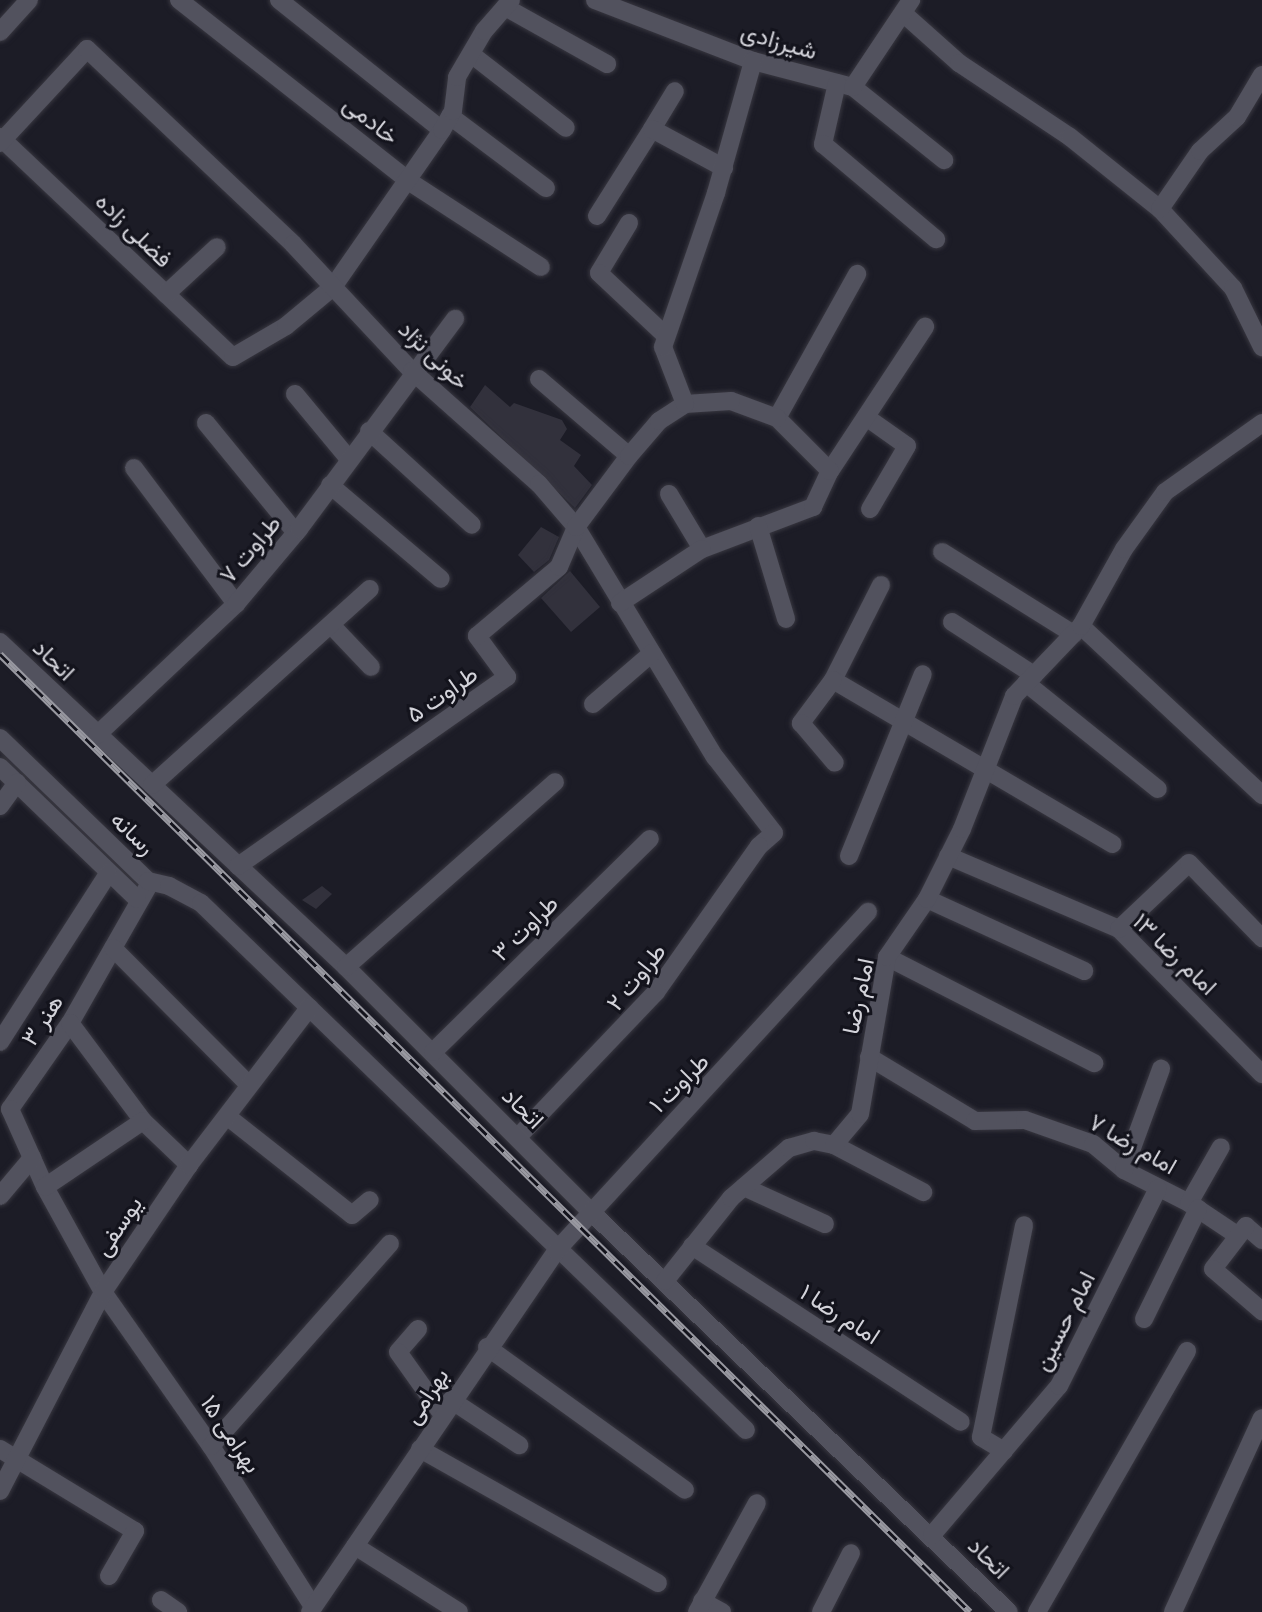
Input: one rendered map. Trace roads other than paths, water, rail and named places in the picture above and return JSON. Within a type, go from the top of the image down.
[{"type":"street","points":[[0,32],[29,0]]},
{"type":"street","name":"خادمی","points":[[179,0],[410,182],[541,267]]},
{"type":"street","points":[[279,0],[446,123],[546,188]]},
{"type":"street","name":"شیرزادی","points":[[595,0],[753,61],[845,85]]},
{"type":"street","points":[[333,287],[410,182],[446,123],[457,77],[508,3],[607,64]]},
{"type":"street","points":[[936,239],[823,144],[845,85],[907,7],[959,63],[1070,137],[1160,209],[1233,288],[1262,347]]},
{"type":"street","name":"خونی نژاد","points":[[1,141],[87,49],[333,287],[412,371],[539,484],[576,527],[715,757],[774,833]]},
{"type":"street","points":[[471,54],[566,128]]},
{"type":"street","points":[[685,404],[663,347],[724,168],[753,61]]},
{"type":"street","points":[[1160,209],[1200,151],[1237,117],[1262,75]]},
{"type":"street","points":[[845,85],[944,160]]},
{"type":"street","points":[[597,216],[675,91]]},
{"type":"street","points":[[652,129],[724,168]]},
{"type":"street","name":"فضلی زاده","points":[[1,141],[233,357],[286,326],[333,287]]},
{"type":"street","points":[[629,223],[599,273],[666,336]]},
{"type":"street","points":[[166,294],[217,247]]},
{"type":"street","points":[[777,418],[857,274]]},
{"type":"street","name":"طراوت ۷","points":[[97,735],[236,604],[296,533],[412,371],[455,319]]},
{"type":"street","points":[[620,603],[702,549],[813,507],[830,471],[925,327]]},
{"type":"street","points":[[539,379],[629,456]]},
{"type":"street","points":[[295,394],[349,459]]},
{"type":"street","points":[[576,527],[659,421],[685,404],[731,401],[777,418],[830,471]]},
{"type":"street","points":[[866,417],[907,446],[870,509]]},
{"type":"street","points":[[206,423],[296,533]]},
{"type":"street","name":"امام رضا","points":[[834,1145],[860,1114],[887,957],[927,899],[948,856],[1014,696],[1077,630],[1124,549],[1165,492],[1262,423]]},
{"type":"street","points":[[369,431],[472,525]]},
{"type":"street","points":[[134,468],[236,604]]},
{"type":"street","points":[[330,485],[441,579]]},
{"type":"street","points":[[669,494],[702,549]]},
{"type":"street","points":[[758,526],[786,619]]},
{"type":"street","name":"طراوت ۵","points":[[238,866],[507,677],[477,636],[559,567],[576,527]]},
{"type":"street","points":[[942,552],[1077,630],[1262,795]]},
{"type":"street","points":[[835,763],[801,723],[833,680],[881,585]]},
{"type":"street","points":[[152,785],[333,627],[370,589]]},
{"type":"street","points":[[952,622],[1030,679],[1158,789]]},
{"type":"street","points":[[333,627],[371,667]]},
{"type":"street","name":"اتحاد","points":[[0,642],[346,967],[589,1210],[1009,1612]]},
{"type":"street","points":[[593,704],[652,653]]},
{"type":"street","points":[[849,856],[901,720],[923,674]]},
{"type":"street","points":[[833,680],[1112,844]]},
{"type":"street","name":"رسانه","points":[[0,738],[148,881],[137,899],[0,767]]},
{"type":"street","points":[[346,967],[555,782]]},
{"type":"street","points":[[0,806],[17,783]]},
{"type":"street","name":"طراوت ۲","points":[[518,1137],[656,992],[759,846],[774,833]]},
{"type":"street","name":"طراوت ۳","points":[[433,1052],[650,839]]},
{"type":"street","name":"امام رضا ۱۳","points":[[948,856],[1119,929],[1262,1074]]},
{"type":"street","points":[[1119,929],[1189,863],[1262,938]]},
{"type":"street","points":[[0,1042],[108,874]]},
{"type":"street","points":[[148,881],[169,886],[201,903],[556,1251],[746,1430]]},
{"type":"street","name":"هنر ۳","points":[[103,1292],[45,1187],[10,1109],[70,1023],[137,899]]},
{"type":"street","points":[[927,899],[1084,971]]},
{"type":"street","name":"طراوت ۱","points":[[589,1210],[801,990],[868,912]]},
{"type":"street","points":[[113,948],[249,1085]]},
{"type":"street","points":[[887,957],[1094,1063]]},
{"type":"street","name":"یوسفی","points":[[0,1491],[7,1454],[103,1292],[189,1165],[309,1008]]},
{"type":"street","points":[[70,1023],[143,1121],[189,1165]]},
{"type":"street","name":"امام رضا ۷","points":[[869,1057],[975,1121],[1025,1120],[1093,1144],[1124,1170],[1262,1240]]},
{"type":"street","points":[[1124,1170],[1161,1069]]},
{"type":"street","points":[[228,1117],[352,1215],[370,1200]]},
{"type":"street","points":[[45,1187],[143,1121]]},
{"type":"street","points":[[665,1281],[744,1187],[789,1148],[814,1141],[834,1145],[923,1192]]},
{"type":"street","points":[[1144,1319],[1221,1147]]},
{"type":"street","points":[[0,1196],[32,1158]]},
{"type":"street","points":[[744,1187],[825,1224]]},
{"type":"street","name":"امام حسین","points":[[932,1535],[1059,1386],[1158,1188]]},
{"type":"street","name":"بهرامی","points":[[312,1609],[487,1347],[589,1210]]},
{"type":"street","points":[[1004,1451],[981,1437],[1024,1225]]},
{"type":"street","points":[[1241,1231],[1213,1269],[1262,1311]]},
{"type":"street","points":[[211,1446],[390,1244]]},
{"type":"street","name":"امام رضا ۱","points":[[692,1246],[961,1422]]},
{"type":"street","name":"بهرامی ۱۵","points":[[103,1292],[211,1446],[312,1609]]},
{"type":"street","points":[[418,1329],[398,1352],[447,1407],[519,1445]]},
{"type":"street","points":[[487,1347],[685,1490]]},
{"type":"street","points":[[1037,1612],[1187,1351]]},
{"type":"street","points":[[1173,1612],[1262,1418]]},
{"type":"street","points":[[420,1449],[658,1583]]},
{"type":"street","points":[[7,1454],[135,1531],[109,1576]]},
{"type":"street","points":[[722,1612],[699,1606],[757,1503]]},
{"type":"street","points":[[355,1546],[459,1612]]},
{"type":"street","points":[[821,1612],[851,1553]]},
{"type":"street","points":[[161,1600],[178,1612]]},
{"type":"railway","points":[[0,654],[970,1612]]}]
